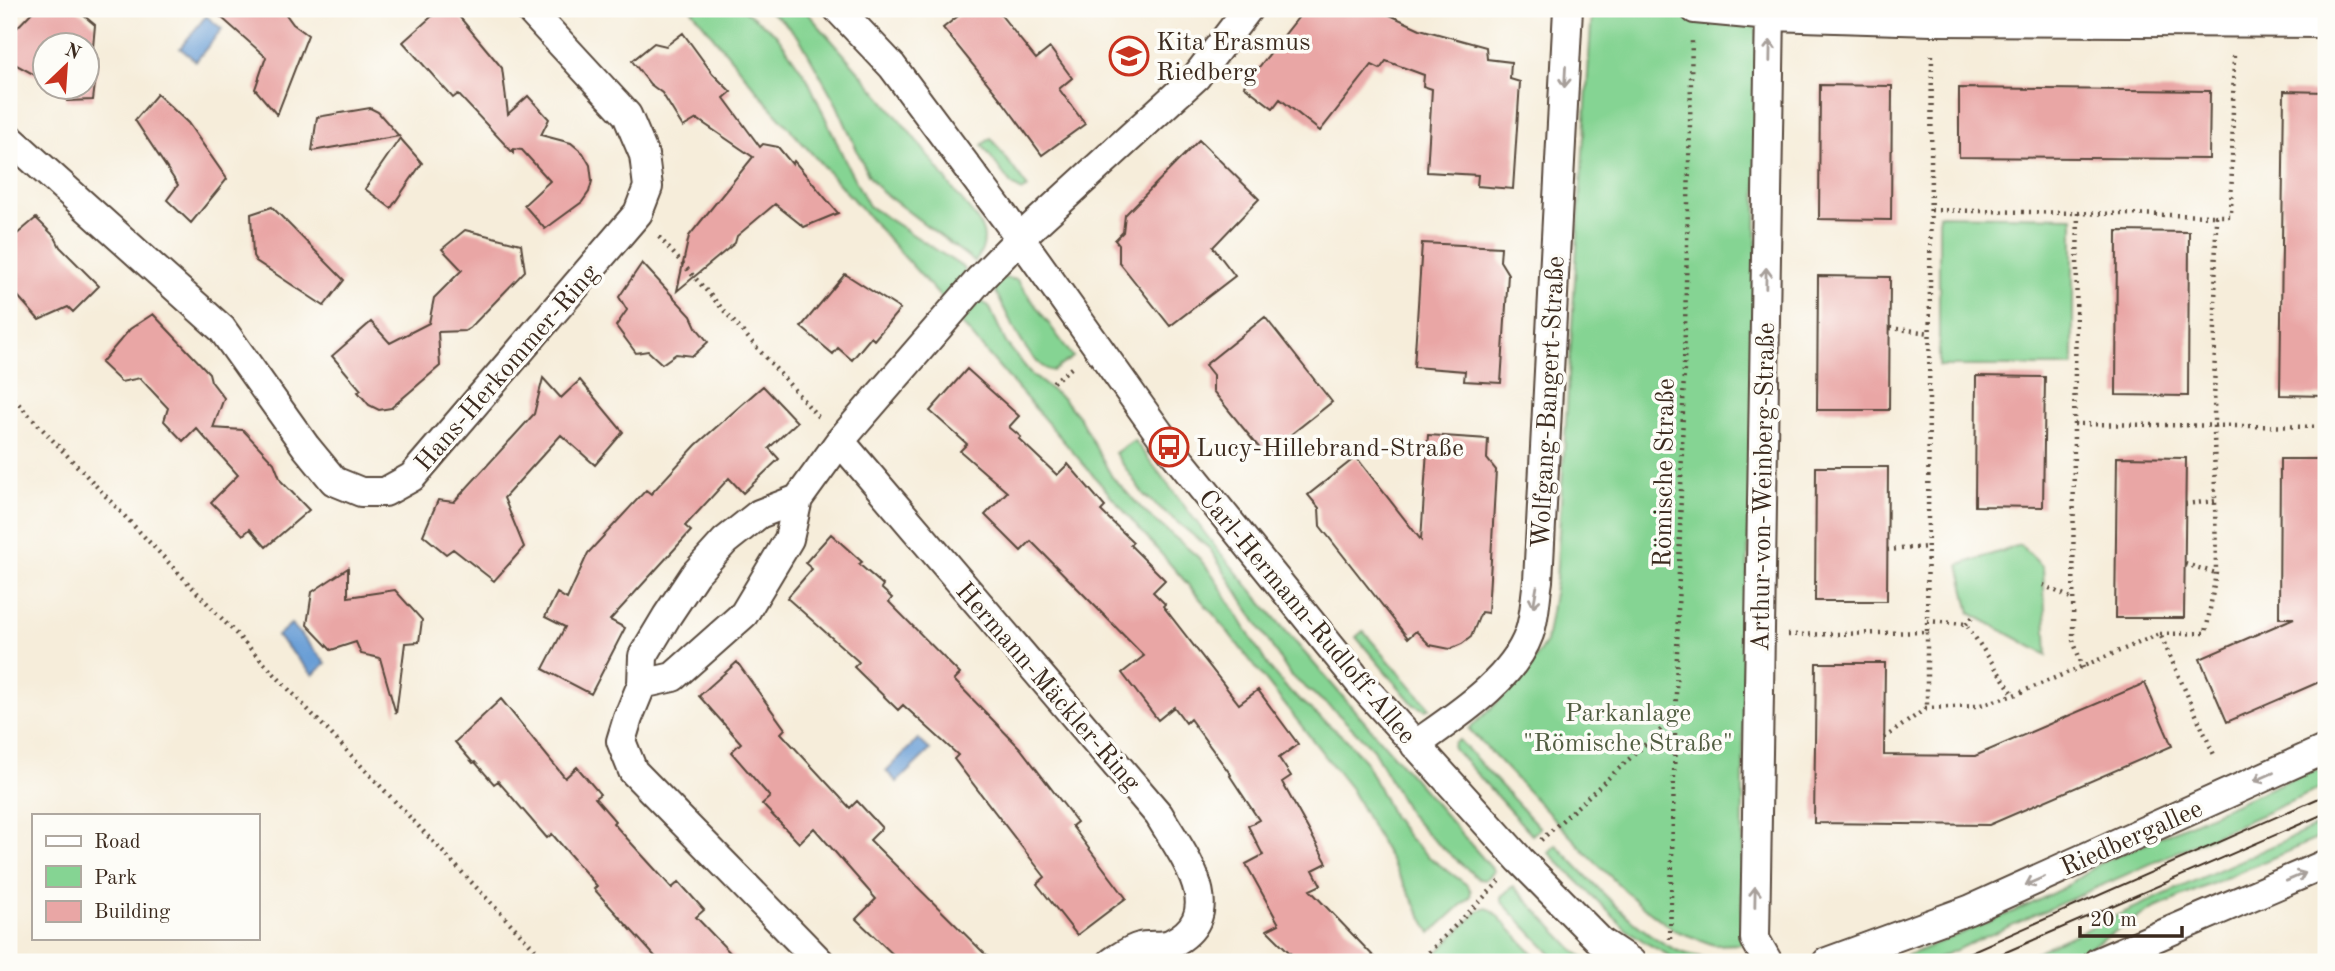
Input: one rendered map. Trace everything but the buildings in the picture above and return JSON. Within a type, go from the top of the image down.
[{"type":"street","name":"Hans-Herkommer-Ring","points":[[9,138],[222,329],[306,447],[334,481],[361,492],[385,492],[412,477],[638,213],[648,187],[644,155],[627,115],[529,9]]},
{"type":"street","name":"Carl-Hermann-Rudloff-Allee","points":[[838,9],[891,66],[1020,238],[1169,447],[1359,682],[1521,860],[1601,942],[1631,962]]},
{"type":"street","points":[[642,684],[673,677],[744,614],[789,539],[798,499],[840,441],[980,279],[1020,238],[1196,77],[1248,9]]},
{"type":"street","name":"Wolfgang-Bangert-Straße","points":[[1415,745],[1452,719],[1510,670],[1529,634],[1538,581],[1568,9]]},
{"type":"street","points":[[1694,23],[1770,13],[1932,20],[2326,23]]},
{"type":"street","name":"Arthur-von-Weinberg-Straße","points":[[1768,962],[1755,939],[1770,13]]},
{"type":"street","name":"Hermann-Mäckler-Ring","points":[[840,441],[1159,815],[1197,881],[1199,916],[1167,954],[1139,947],[1112,962]]},
{"type":"street","points":[[798,499],[759,514],[724,541],[695,574],[643,656],[642,684],[621,741],[633,771],[820,962]]},
{"type":"street","name":"Riedbergallee","points":[[1827,962],[1969,910],[2326,748]]},
{"type":"street","points":[[2098,962],[2326,864]]},
{"type":"street","name":"Riedbergallee","points":[[1879,962],[1935,923]]},
{"type":"path","points":[[1884,738],[1927,708],[1932,20]]},
{"type":"path","points":[[1931,210],[2231,216],[2235,22]]},
{"type":"path","name":"Römische Straße","points":[[1670,939],[1694,23]]},
{"type":"path","points":[[638,213],[840,441]]},
{"type":"path","points":[[2078,213],[2073,640],[2083,668]]},
{"type":"path","points":[[1925,708],[1977,706],[2014,695],[2083,668],[2160,634],[2206,633],[2216,573],[2216,216]]},
{"type":"path","points":[[1890,328],[1930,333]]},
{"type":"path","points":[[9,394],[547,962]]},
{"type":"path","points":[[2074,424],[2326,427]]},
{"type":"path","points":[[2185,504],[2215,501]]},
{"type":"path","points":[[1887,550],[1928,547]]},
{"type":"path","points":[[2185,564],[2216,573]]},
{"type":"path","points":[[2043,585],[2073,598]]},
{"type":"path","points":[[1927,621],[1966,624],[1974,616]]},
{"type":"path","points":[[1966,624],[2014,695]]},
{"type":"path","points":[[1760,635],[1927,632]]},
{"type":"path","points":[[2160,634],[2215,757]]},
{"type":"path","points":[[1552,830],[1676,716]]},
{"type":"path","points":[[1419,962],[1521,860]]},
{"type":"green space","points":[[691,9],[742,9],[776,34],[807,78],[869,206],[964,268],[965,274],[943,300],[772,109]]},
{"type":"green space","points":[[766,9],[804,9],[901,122],[981,227],[984,244],[975,262],[881,191],[868,175],[837,105],[800,39],[784,22]]},
{"type":"green space","name":"Parkanlage \"Römische Straße\"","points":[[1592,9],[1757,9],[1756,381],[1744,645],[1742,944],[1714,945],[1674,930],[1637,902],[1590,857],[1469,729],[1520,681],[1546,642],[1556,581]]},
{"type":"green space","points":[[991,138],[1028,188],[1022,191],[1011,184],[982,145]]},
{"type":"green space","points":[[1939,215],[2073,217],[2073,366],[1939,366]]},
{"type":"green space","points":[[999,277],[1017,280],[1073,357],[1053,371],[1034,359],[992,285]]},
{"type":"green space","points":[[980,301],[989,306],[1006,343],[1032,375],[1063,399],[1079,417],[1112,477],[1146,513],[1197,556],[1213,575],[1270,669],[1290,692],[1347,740],[1365,761],[1393,817],[1409,838],[1429,857],[1467,885],[1471,891],[1470,897],[1431,933],[1351,789],[1216,617],[961,323]]},
{"type":"green space","points":[[1134,440],[1217,549],[1494,871],[1485,880],[1479,879],[1429,836],[1409,814],[1373,749],[1336,712],[1290,675],[1210,549],[1144,495],[1115,453]]},
{"type":"green space","points":[[2020,545],[2043,567],[2047,655],[1970,613],[1959,565]]},
{"type":"green space","points":[[1363,631],[1430,708],[1426,710],[1414,705],[1356,637]]},
{"type":"green space","points":[[1459,740],[1540,828],[1532,835],[1453,748],[1454,743]]},
{"type":"green space","points":[[2326,770],[2326,786],[1929,962],[1892,962],[2027,906],[2063,888],[2101,863],[2309,771]]},
{"type":"green space","points":[[2326,822],[2326,835],[2153,909],[2064,962],[2013,962]]},
{"type":"green space","points":[[1556,845],[1612,902],[1643,929],[1676,950],[1723,962],[1681,962],[1627,930],[1548,852]]},
{"type":"green space","points":[[1513,886],[1575,951],[1590,962],[1559,962],[1501,901],[1501,897]]},
{"type":"green space","points":[[1486,908],[1492,910],[1541,962],[1428,962],[1478,911]]},
{"type":"water","points":[[206,16],[222,29],[196,61],[180,48]]},
{"type":"water","points":[[291,624],[326,663],[313,675],[277,636]]},
{"type":"water","points":[[918,739],[930,750],[897,782],[886,771]]},
{"type":"tram line","points":[[1948,962],[2326,795]]},
{"type":"tram line","points":[[1983,962],[2326,813]]},
{"type":"place","name":"Kita Erasmus Riedberg","points":[[1129,56]]},
{"type":"place","name":"Lucy-Hillebrand-Straße","points":[[1169,447]]}]
